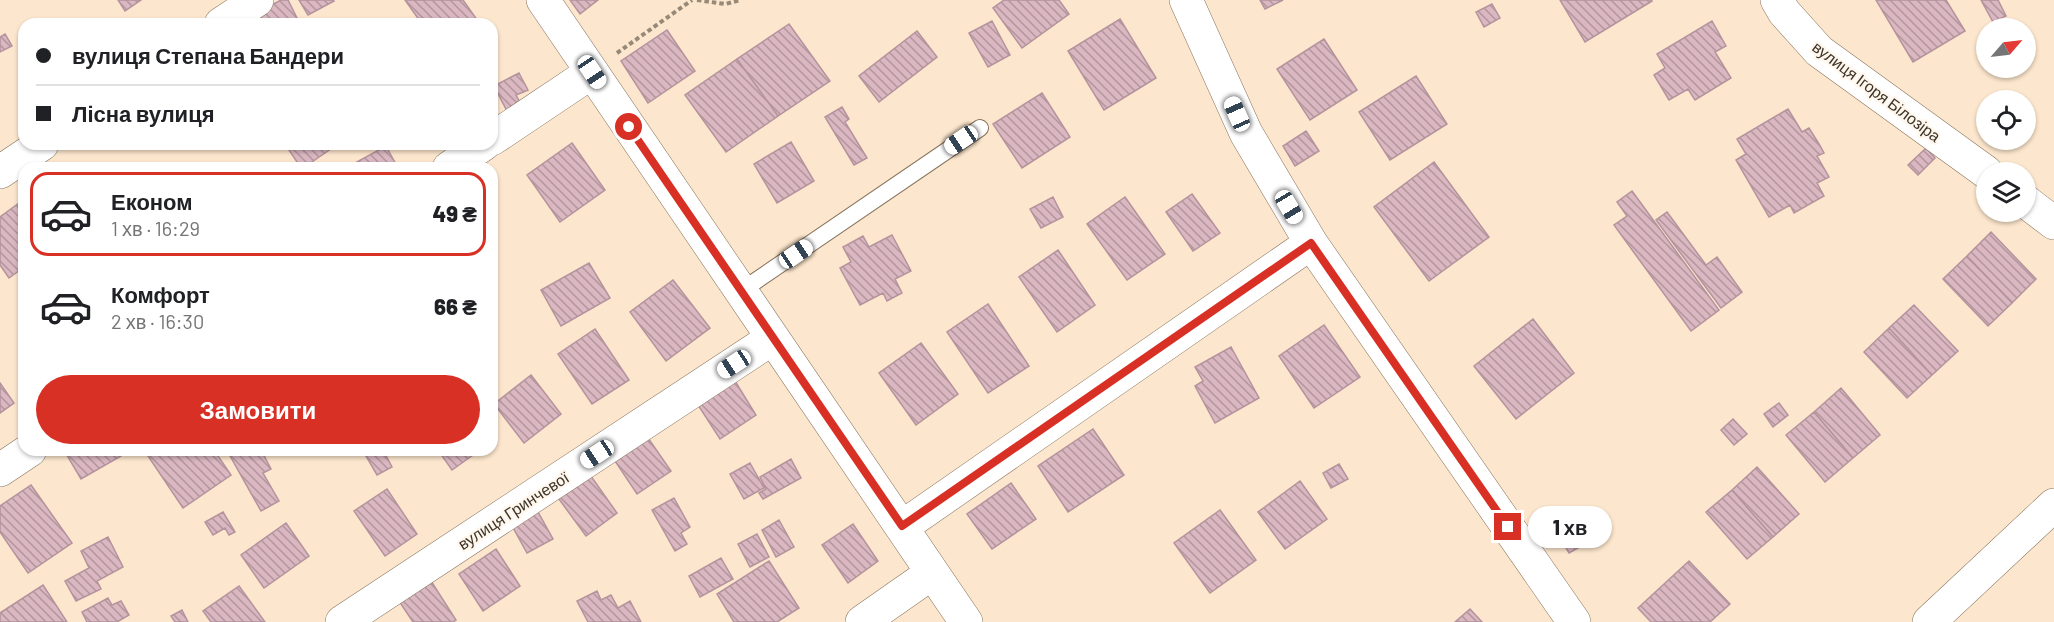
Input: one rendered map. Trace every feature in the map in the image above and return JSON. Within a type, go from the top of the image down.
[{"type":"street","points":[[230,18],[256,0]]},
{"type":"street","points":[[543,0],[966,622]]},
{"type":"street","points":[[1186,0],[1246,133],[1311,243],[1574,622]]},
{"type":"street","name":"вулиця Ігоря Білозіра","points":[[1777,0],[1784,12],[1819,51],[1976,165]]},
{"type":"street","points":[[498,135],[592,72]]},
{"type":"street","points":[[0,172],[33,150]]},
{"type":"street","points":[[458,162],[475,150]]},
{"type":"street","points":[[2036,209],[2054,223]]},
{"type":"street","points":[[902,526],[1311,243]]},
{"type":"street","name":"вулиця Гринчевої","points":[[342,622],[773,338]]},
{"type":"street","points":[[0,470],[21,456]]},
{"type":"street","points":[[1929,622],[2054,505]]},
{"type":"street","points":[[861,622],[932,573]]},
{"type":"lane","points":[[741,291],[980,128]]},
{"type":"path","points":[[592,72],[694,0],[725,3],[741,0]]},
{"type":"building","points":[[118,0],[141,0],[125,11]]},
{"type":"building","points":[[281,0],[288,0],[297,18],[257,18],[255,14]]},
{"type":"building","points":[[299,0],[333,0],[334,1],[308,15]]},
{"type":"building","points":[[405,0],[463,0],[476,18],[418,18]]},
{"type":"building","points":[[570,0],[598,0],[580,14]]},
{"type":"building","points":[[1004,0],[1059,0],[1069,14],[1022,48],[993,8]]},
{"type":"building","points":[[1260,0],[1283,0],[1265,9]]},
{"type":"building","points":[[1560,0],[1651,0],[1652,1],[1585,42]]},
{"type":"building","points":[[1876,0],[1946,0],[1965,31],[1913,62]]},
{"type":"building","points":[[1981,0],[1998,0],[2006,16],[1991,18]]},
{"type":"building","points":[[1492,4],[1500,18],[1484,27],[1476,12]]},
{"type":"building","points":[[1120,19],[1156,78],[1104,110],[1068,51]]},
{"type":"building","points":[[992,21],[1010,55],[988,67],[969,33]]},
{"type":"building","points":[[1712,21],[1726,46],[1715,52],[1731,78],[1695,100],[1688,89],[1669,100],[1654,75],[1665,68],[1657,54]]},
{"type":"building","points":[[789,24],[830,81],[778,116],[737,59]]},
{"type":"building","points":[[667,30],[695,71],[648,103],[621,61]]},
{"type":"building","points":[[917,31],[937,57],[879,102],[859,76]]},
{"type":"building","points":[[5,34],[12,46],[0,52],[0,37]]},
{"type":"building","points":[[1324,39],[1357,90],[1310,120],[1277,69]]},
{"type":"building","points":[[737,59],[778,116],[726,152],[685,95]]},
{"type":"building","points":[[519,73],[528,90],[516,95],[522,106],[508,113],[498,94],[498,84]]},
{"type":"building","points":[[1416,76],[1447,124],[1390,160],[1359,112]]},
{"type":"building","points":[[1042,93],[1070,137],[1022,168],[993,124]]},
{"type":"building","points":[[842,107],[849,119],[845,122],[867,158],[854,165],[825,117]]},
{"type":"building","points":[[1788,109],[1802,132],[1809,128],[1819,144],[1824,153],[1817,156],[1829,177],[1817,183],[1824,196],[1794,213],[1790,205],[1769,217],[1736,160],[1746,154],[1737,139]]},
{"type":"building","points":[[1306,131],[1319,151],[1295,166],[1283,146]]},
{"type":"building","points":[[791,142],[814,181],[777,203],[754,164]]},
{"type":"building","points":[[572,143],[605,190],[560,222],[527,175]]},
{"type":"building","points":[[1926,148],[1935,158],[1918,175],[1908,165]]},
{"type":"building","points":[[289,150],[329,150],[312,162],[297,162]]},
{"type":"building","points":[[379,150],[388,150],[395,162],[357,162]]},
{"type":"building","points":[[1434,162],[1489,237],[1429,281],[1374,207]]},
{"type":"building","points":[[1632,191],[1719,310],[1691,331],[1614,225],[1627,216],[1617,202]]},
{"type":"building","points":[[1192,194],[1220,233],[1193,251],[1166,212]]},
{"type":"building","points":[[1053,197],[1063,217],[1041,228],[1030,209]]},
{"type":"building","points":[[1125,197],[1165,254],[1127,280],[1087,224]]},
{"type":"building","points":[[18,204],[18,271],[9,278],[0,265],[0,217]]},
{"type":"building","points":[[1667,212],[1706,265],[1717,257],[1742,292],[1721,308],[1656,220]]},
{"type":"building","points":[[1991,232],[2036,279],[2012,303],[1967,256]]},
{"type":"building","points":[[892,235],[911,271],[895,279],[902,293],[887,301],[883,293],[860,305],[840,268],[851,262],[843,247],[863,236],[869,247]]},
{"type":"building","points":[[1058,250],[1095,305],[1057,332],[1019,277]]},
{"type":"building","points":[[1967,256],[2012,303],[1988,326],[1943,279]]},
{"type":"building","points":[[589,263],[610,298],[561,326],[541,290]]},
{"type":"building","points":[[673,280],[710,328],[666,361],[630,312]]},
{"type":"building","points":[[988,304],[1029,366],[988,393],[947,332]]},
{"type":"building","points":[[1914,305],[1958,351],[1932,375],[1889,328]]},
{"type":"building","points":[[1533,319],[1574,373],[1516,419],[1474,366]]},
{"type":"building","points":[[1324,325],[1360,377],[1314,408],[1279,356]]},
{"type":"building","points":[[1889,328],[1932,375],[1907,398],[1864,352]]},
{"type":"building","points":[[595,329],[629,380],[592,404],[558,354]]},
{"type":"building","points":[[921,343],[958,394],[916,425],[879,373]]},
{"type":"building","points":[[1231,347],[1259,398],[1215,423],[1195,386],[1203,381],[1195,367]]},
{"type":"building","points":[[531,375],[561,414],[524,443],[498,409],[498,401]]},
{"type":"building","points":[[735,381],[756,415],[720,439],[698,405]]},
{"type":"building","points":[[0,383],[14,403],[0,413]]},
{"type":"building","points":[[1841,388],[1880,435],[1853,458],[1814,412]]},
{"type":"building","points":[[1779,403],[1788,415],[1773,427],[1764,414]]},
{"type":"building","points":[[1814,412],[1853,458],[1825,482],[1786,435]]},
{"type":"building","points":[[1733,419],[1747,434],[1734,445],[1721,430]]},
{"type":"building","points":[[1093,429],[1124,475],[1068,512],[1038,466]]},
{"type":"building","points":[[646,435],[671,471],[637,494],[613,458]]},
{"type":"building","points":[[67,456],[121,456],[81,479]]},
{"type":"building","points":[[148,456],[218,456],[231,475],[183,508]]},
{"type":"building","points":[[230,456],[264,456],[271,469],[263,473],[279,501],[261,511]]},
{"type":"building","points":[[366,456],[386,456],[392,467],[377,475]]},
{"type":"building","points":[[442,456],[472,456],[452,470]]},
{"type":"building","points":[[791,459],[801,478],[763,499],[759,493],[766,489],[760,477]]},
{"type":"building","points":[[750,463],[764,488],[744,499],[730,474]]},
{"type":"building","points":[[1339,464],[1348,479],[1331,488],[1323,473]]},
{"type":"building","points":[[1757,467],[1799,514],[1773,537],[1732,490]]},
{"type":"building","points":[[588,472],[617,513],[586,536],[556,495]]},
{"type":"building","points":[[1300,481],[1327,519],[1285,549],[1258,512]]},
{"type":"building","points":[[1011,483],[1036,519],[992,549],[967,514]]},
{"type":"building","points":[[31,485],[72,543],[28,573],[0,532],[0,506]]},
{"type":"building","points":[[387,489],[417,534],[385,556],[354,511]]},
{"type":"building","points":[[1732,490],[1773,537],[1747,559],[1706,512]]},
{"type":"building","points":[[674,498],[690,527],[681,533],[687,544],[675,551],[652,510]]},
{"type":"building","points":[[537,510],[553,539],[527,553],[511,524]]},
{"type":"building","points":[[1220,510],[1256,560],[1210,593],[1174,543]]},
{"type":"building","points":[[223,512],[235,532],[229,535],[225,528],[213,535],[205,522]]},
{"type":"building","points":[[779,520],[794,547],[776,557],[762,530]]},
{"type":"building","points":[[286,523],[309,556],[264,588],[241,555]]},
{"type":"building","points":[[853,524],[878,561],[848,583],[822,545]]},
{"type":"building","points":[[1583,530],[1589,542],[1569,553],[1562,541]]},
{"type":"building","points":[[757,534],[769,557],[750,567],[738,544]]},
{"type":"building","points":[[108,537],[123,567],[97,581],[101,589],[76,601],[65,581],[89,568],[81,551]]},
{"type":"building","points":[[496,549],[520,586],[483,611],[459,574]]},
{"type":"building","points":[[721,558],[733,579],[700,597],[689,576]]},
{"type":"building","points":[[769,561],[799,608],[777,622],[734,622],[717,594]]},
{"type":"building","points":[[1689,561],[1730,604],[1710,622],[1651,622],[1638,608]]},
{"type":"building","points":[[431,581],[456,620],[453,622],[413,622],[399,601]]},
{"type":"building","points":[[43,585],[67,622],[0,622],[0,613]]},
{"type":"building","points":[[239,586],[265,622],[211,622],[203,611]]},
{"type":"building","points":[[597,591],[601,600],[611,595],[618,608],[630,601],[641,622],[588,622],[577,601]]},
{"type":"building","points":[[108,598],[112,605],[121,601],[129,615],[117,622],[87,622],[82,612]]},
{"type":"building","points":[[1470,609],[1482,622],[1455,622]]},
{"type":"building","points":[[182,610],[188,622],[175,622],[171,616]]},
{"type":"route","points":[[629,127],[902,526],[1311,243],[1508,527]]}]
